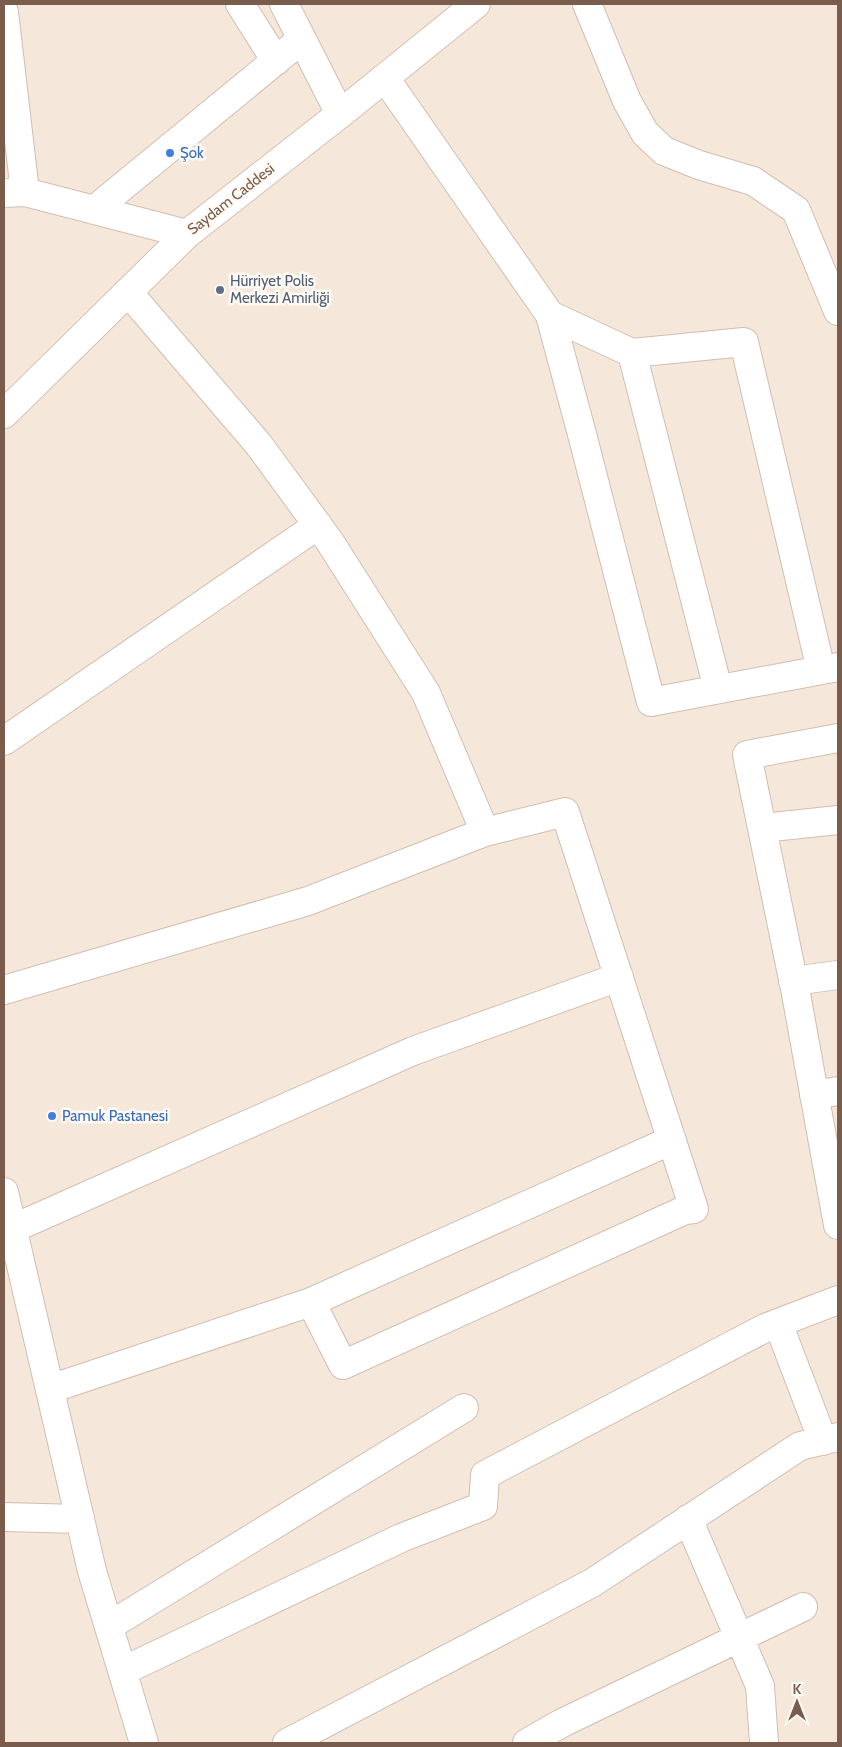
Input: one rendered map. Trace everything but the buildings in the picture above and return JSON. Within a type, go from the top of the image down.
[{"type":"street","points":[[240,4],[276,61]]},
{"type":"street","points":[[284,4],[340,114]]},
{"type":"street","name":"Saydam Caddesi","points":[[4,414],[187,234],[476,4]]},
{"type":"street","points":[[587,4],[627,101],[645,133],[664,152],[699,165],[754,181],[796,210],[838,312]]},
{"type":"street","points":[[4,12],[14,192],[187,234]]},
{"type":"street","points":[[94,210],[302,39]]},
{"type":"street","points":[[385,78],[550,315],[584,438],[651,702],[830,668],[744,342],[632,353],[550,315]]},
{"type":"street","points":[[128,292],[259,445],[330,542],[426,692],[485,832]]},
{"type":"street","points":[[632,353],[718,690]]},
{"type":"street","points":[[4,742],[318,525]]},
{"type":"street","points":[[837,1214],[826,1093],[794,981],[747,755],[838,738]]},
{"type":"street","points":[[4,990],[308,901],[485,832],[565,812],[694,1209],[685,1210],[343,1365],[311,1302]]},
{"type":"street","points":[[762,828],[838,820]]},
{"type":"street","points":[[794,981],[838,974]]},
{"type":"street","points":[[12,1229],[413,1051],[619,977]]},
{"type":"street","points":[[50,1389],[311,1302],[672,1140]]},
{"type":"street","points":[[4,1192],[92,1571],[144,1743]]},
{"type":"street","points":[[123,1671],[401,1538],[482,1506],[484,1475],[765,1328],[838,1300]]},
{"type":"street","points":[[287,1743],[592,1583],[800,1446],[831,1439],[778,1323]]},
{"type":"street","points":[[109,1626],[464,1408]]},
{"type":"street","points":[[4,1517],[80,1519]]},
{"type":"street","points":[[688,1519],[760,1686],[764,1743]]},
{"type":"street","points":[[527,1743],[562,1723],[803,1607]]},
{"type":"shaded area","points":[[4,4],[838,4],[838,1743],[4,1743]]},
{"type":"place","name":"Şok","points":[[170,153]]},
{"type":"place","name":"Hürriyet Polis Merkezi Amirliği","points":[[220,290]]},
{"type":"place","name":"Pamuk Pastanesi","points":[[52,1116]]}]
